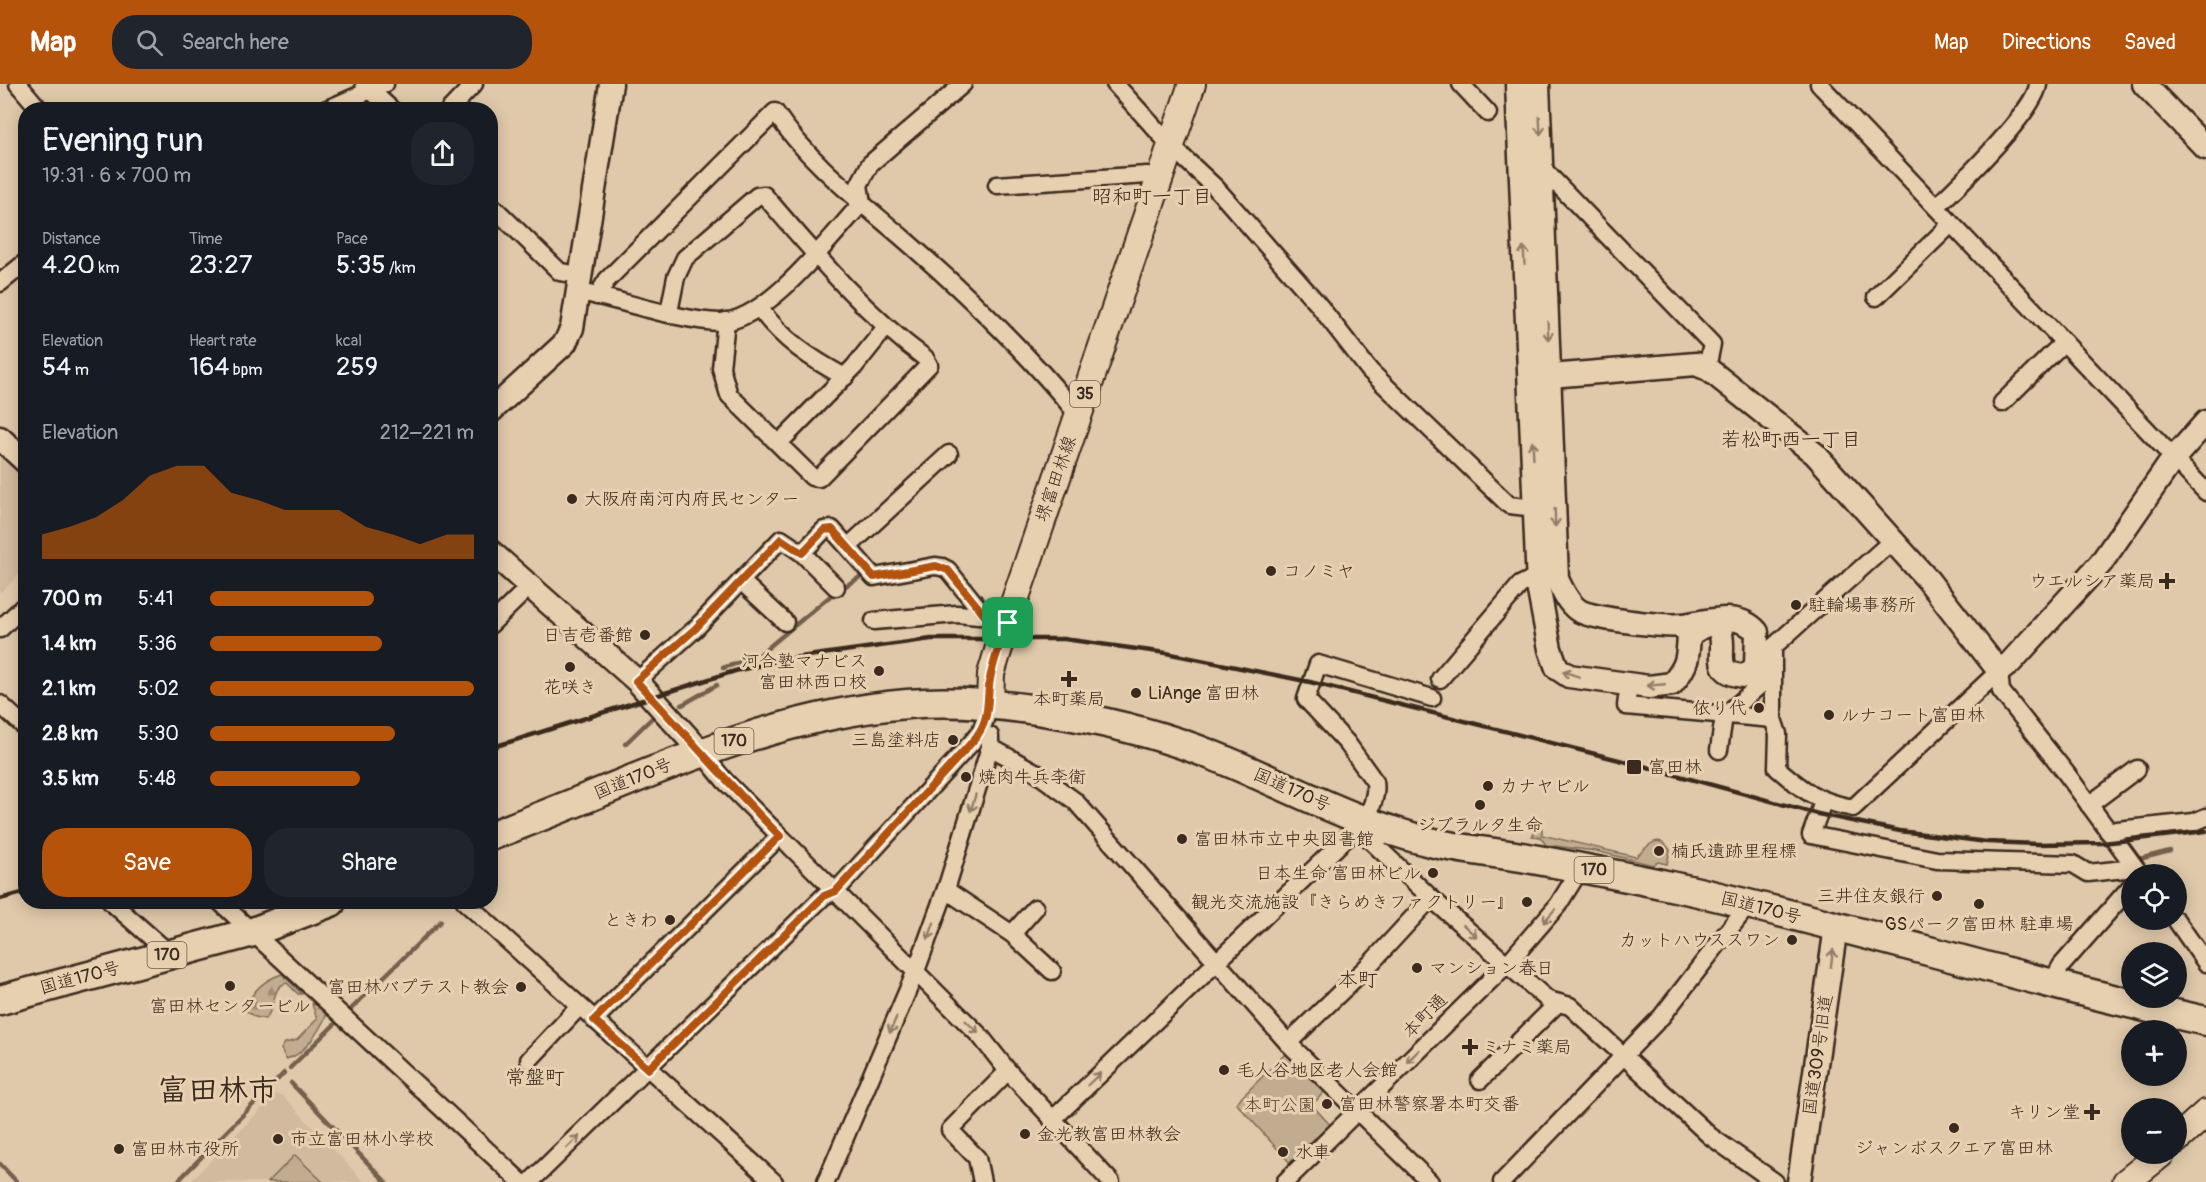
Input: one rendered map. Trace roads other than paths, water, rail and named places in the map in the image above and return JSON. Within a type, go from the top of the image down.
[{"type":"highway","name":"国道170号","points":[[498,833],[701,752],[788,726],[862,709],[910,703],[990,705],[1071,716],[1185,745],[1366,823],[1433,843],[1581,868],[1748,905],[2051,984],[2206,1021]]},
{"type":"highway","name":"国道170号","points":[[0,1000],[253,932],[313,909]]},
{"type":"main road","name":"堺富田林線","points":[[990,705],[996,620],[1078,415],[1192,84]]},
{"type":"main road","points":[[2187,1130],[2206,1113]]},
{"type":"main road","points":[[2126,1182],[2148,1164]]},
{"type":"street","points":[[18,84],[33,102]]},
{"type":"street","points":[[457,102],[474,84]]},
{"type":"street","points":[[498,405],[565,343],[572,328],[585,287],[611,84]]},
{"type":"street","points":[[498,212],[560,272],[585,287],[669,312],[703,320],[726,321],[760,309],[862,203],[860,185],[870,164],[963,84]]},
{"type":"street","points":[[1115,84],[1170,145],[1216,188],[1317,303],[1370,370],[1509,505],[1535,508]]},
{"type":"street","points":[[1461,84],[1488,113]]},
{"type":"street","points":[[1517,84],[1538,576],[1550,649],[1557,668],[1569,676],[1649,687],[1672,684],[1685,669],[1685,630]]},
{"type":"street","points":[[1538,84],[1557,579],[1564,594],[1576,609],[1591,617],[1685,630],[1713,624],[1719,627],[1723,636],[1721,661],[1725,670],[1732,675],[1746,676],[1756,666],[1758,638],[1751,624],[1741,620],[1709,619],[1685,630]]},
{"type":"street","points":[[1819,84],[2206,492]]},
{"type":"street","points":[[1936,207],[2024,113],[2038,92],[2038,84]]},
{"type":"street","points":[[2144,84],[2206,148]]},
{"type":"street","points":[[341,102],[373,86],[386,102]]},
{"type":"street","points":[[585,287],[607,280],[775,112],[818,162],[954,284],[1004,333],[1078,415]]},
{"type":"street","points":[[1542,168],[1712,344],[1707,368]]},
{"type":"street","points":[[998,185],[1147,175],[1157,181]]},
{"type":"street","points":[[669,312],[676,277],[685,258],[757,196],[764,195],[844,287],[886,327],[926,358],[929,365],[819,478],[812,477],[735,403],[725,387],[721,368],[726,321]]},
{"type":"street","points":[[1876,297],[1951,224]]},
{"type":"street","points":[[0,283],[18,268]]},
{"type":"street","points":[[760,309],[777,330],[799,350],[845,377]]},
{"type":"street","points":[[779,443],[845,377],[886,327]]},
{"type":"street","points":[[2002,404],[2064,342]]},
{"type":"street","points":[[1550,376],[1696,364],[1707,368],[1815,454],[1893,540],[1999,671],[2001,691],[2089,805],[2129,864]]},
{"type":"street","points":[[1893,540],[1773,646],[1773,719],[1778,734],[1777,768],[1800,788],[1823,802],[1853,808],[2010,663],[2101,563],[2174,459],[2206,422]]},
{"type":"street","points":[[0,438],[18,455]]},
{"type":"street","points":[[849,546],[949,454]]},
{"type":"street","points":[[802,553],[824,530],[832,529],[872,574],[936,566],[948,570],[996,620]]},
{"type":"street","points":[[636,681],[695,629],[781,539],[802,553],[836,587]]},
{"type":"street","points":[[498,558],[636,681],[666,712],[724,780],[981,1037],[1103,1180]]},
{"type":"street","points":[[1440,679],[1520,585],[1538,576]]},
{"type":"street","points":[[741,581],[785,622]]},
{"type":"street","points":[[498,617],[530,586]]},
{"type":"street","points":[[0,629],[18,612]]},
{"type":"street","points":[[874,621],[957,614],[996,620]]},
{"type":"street","points":[[1432,698],[1318,664],[1306,699],[1372,775],[1377,788],[1366,823],[1371,841],[1431,898],[1548,1000],[1570,1006],[1710,1136],[1775,1182]]},
{"type":"street","points":[[1719,750],[1724,716],[1772,675]]},
{"type":"street","points":[[1740,702],[1742,676]]},
{"type":"street","points":[[1629,684],[1626,706],[1773,719]]},
{"type":"street","points":[[0,704],[18,721]]},
{"type":"street","points":[[826,1182],[916,971],[946,890],[990,747],[990,705]]},
{"type":"street","points":[[530,1182],[824,896],[835,891],[977,736],[990,705]]},
{"type":"street","points":[[990,747],[1035,772],[1075,801],[1288,1043],[1430,1182]]},
{"type":"street","points":[[2089,805],[2137,769]]},
{"type":"street","points":[[1823,802],[1811,835],[1937,860],[2073,864],[2088,873],[2121,872]]},
{"type":"street","points":[[2108,831],[2194,822],[2206,817]]},
{"type":"street","points":[[1052,1120],[1350,834],[1366,823]]},
{"type":"street","points":[[594,1020],[780,836]]},
{"type":"street","name":"本町通","points":[[1285,1182],[1508,963],[1558,905],[1581,868]]},
{"type":"street","points":[[2051,984],[2061,966],[2121,887]]},
{"type":"street","points":[[946,890],[1012,934],[1052,971]]},
{"type":"street","points":[[1288,1043],[1372,962],[1431,898]]},
{"type":"street","points":[[1502,1182],[1625,1058],[1662,1016],[1748,905]]},
{"type":"street","points":[[1012,934],[1035,908]]},
{"type":"street","points":[[119,909],[170,954]]},
{"type":"street","points":[[228,909],[521,1182]]},
{"type":"street","points":[[473,909],[774,1182]]},
{"type":"street","name":"国道309号旧道","points":[[1798,1182],[1836,927]]},
{"type":"street","points":[[2183,930],[2206,963]]},
{"type":"street","points":[[1480,1080],[1558,1003]]},
{"type":"street","points":[[529,1060],[579,1006]]},
{"type":"street","points":[[982,1182],[977,1158],[950,1130],[1008,1071]]},
{"type":"waterway","points":[[723,668],[758,656],[834,593],[865,574]]},
{"type":"waterway","points":[[682,705],[717,685]]},
{"type":"waterway","points":[[625,744],[653,717]]},
{"type":"waterway","points":[[2135,860],[2170,851]]},
{"type":"waterway","points":[[348,1012],[441,921]]},
{"type":"waterway","points":[[290,1068],[338,1021]]},
{"type":"waterway","points":[[177,1182],[284,1073]]},
{"type":"waterway","points":[[291,1083],[386,1182]]},
{"type":"waterway","points":[[0,1164],[17,1182]]},
{"type":"railway","points":[[498,745],[735,671],[793,658],[931,639],[1064,639],[1166,653],[1310,682],[1643,766],[1818,814],[1900,831],[1987,842],[2038,844],[2103,843],[2206,831]]},
{"type":"railway","points":[[0,899],[18,894]]},
{"type":"place","name":"大阪府南河内府民センター","points":[[572,499]]},
{"type":"place","name":"コノミヤ","points":[[1271,571]]},
{"type":"place","name":"ウエルシア薬局","points":[[2167,581]]},
{"type":"place","name":"駐輪場事務所","points":[[1796,605]]},
{"type":"place","name":"日吉壱番館","points":[[645,635]]},
{"type":"place","name":"花咲き","points":[[570,667]]},
{"type":"place","name":"河合塾マナビス 富田林西口校","points":[[879,671]]},
{"type":"place","name":"本町薬局","points":[[1069,679]]},
{"type":"place","name":"LiAnge 富田林","points":[[1136,693]]},
{"type":"place","name":"依り代","points":[[1759,708]]},
{"type":"place","name":"ルナコート富田林","points":[[1829,715]]},
{"type":"place","name":"三島塗料店","points":[[953,740]]},
{"type":"place","name":"富田林","points":[[1634,767]]},
{"type":"place","name":"焼肉牛兵李衛","points":[[966,777]]},
{"type":"place","name":"カナヤビル","points":[[1488,786]]},
{"type":"place","name":"ジブラルタ生命","points":[[1480,805]]},
{"type":"place","name":"富田林市立中央図書館","points":[[1182,839]]},
{"type":"place","name":"楠氏遺跡里程標","points":[[1659,851]]},
{"type":"place","name":"日本生命 富田林ビル","points":[[1433,873]]},
{"type":"place","name":"三井住友銀行","points":[[1937,896]]},
{"type":"place","name":"観光交流施設『きらめきファクトリー』","points":[[1527,902]]},
{"type":"place","name":"GSパーク富田林 駐車場","points":[[1979,904]]},
{"type":"place","name":"ときわ","points":[[670,920]]},
{"type":"place","name":"カットハウススワン","points":[[1792,940]]},
{"type":"place","name":"マンション春日","points":[[1417,968]]},
{"type":"place","name":"富田林センタービル","points":[[230,986]]},
{"type":"place","name":"富田林バプテスト教会","points":[[521,987]]},
{"type":"place","name":"ミナミ薬局","points":[[1470,1047]]},
{"type":"place","name":"毛人谷地区老人会館","points":[[1224,1070]]},
{"type":"place","name":"富田林警察署本町交番","points":[[1327,1104]]},
{"type":"place","name":"キリン堂","points":[[2092,1112]]},
{"type":"place","name":"ジャンボスクエア富田林","points":[[1954,1128]]},
{"type":"place","name":"金光教富田林教会","points":[[1025,1134]]},
{"type":"place","name":"市立富田林小学校","points":[[278,1139]]},
{"type":"place","name":"富田林市役所","points":[[119,1149]]},
{"type":"place","name":"水車","points":[[1283,1152]]},
{"type":"district","name":"昭和町一丁目","points":[[1152,196]]},
{"type":"district","name":"若松町西一丁目","points":[[1791,439]]},
{"type":"district","name":"本町","points":[[1358,979]]},
{"type":"district","name":"常盤町","points":[[535,1077]]},
{"type":"district","name":"富田林市","points":[[218,1090]]},
{"type":"park label","name":"本町公園","points":[[1280,1105]]}]
